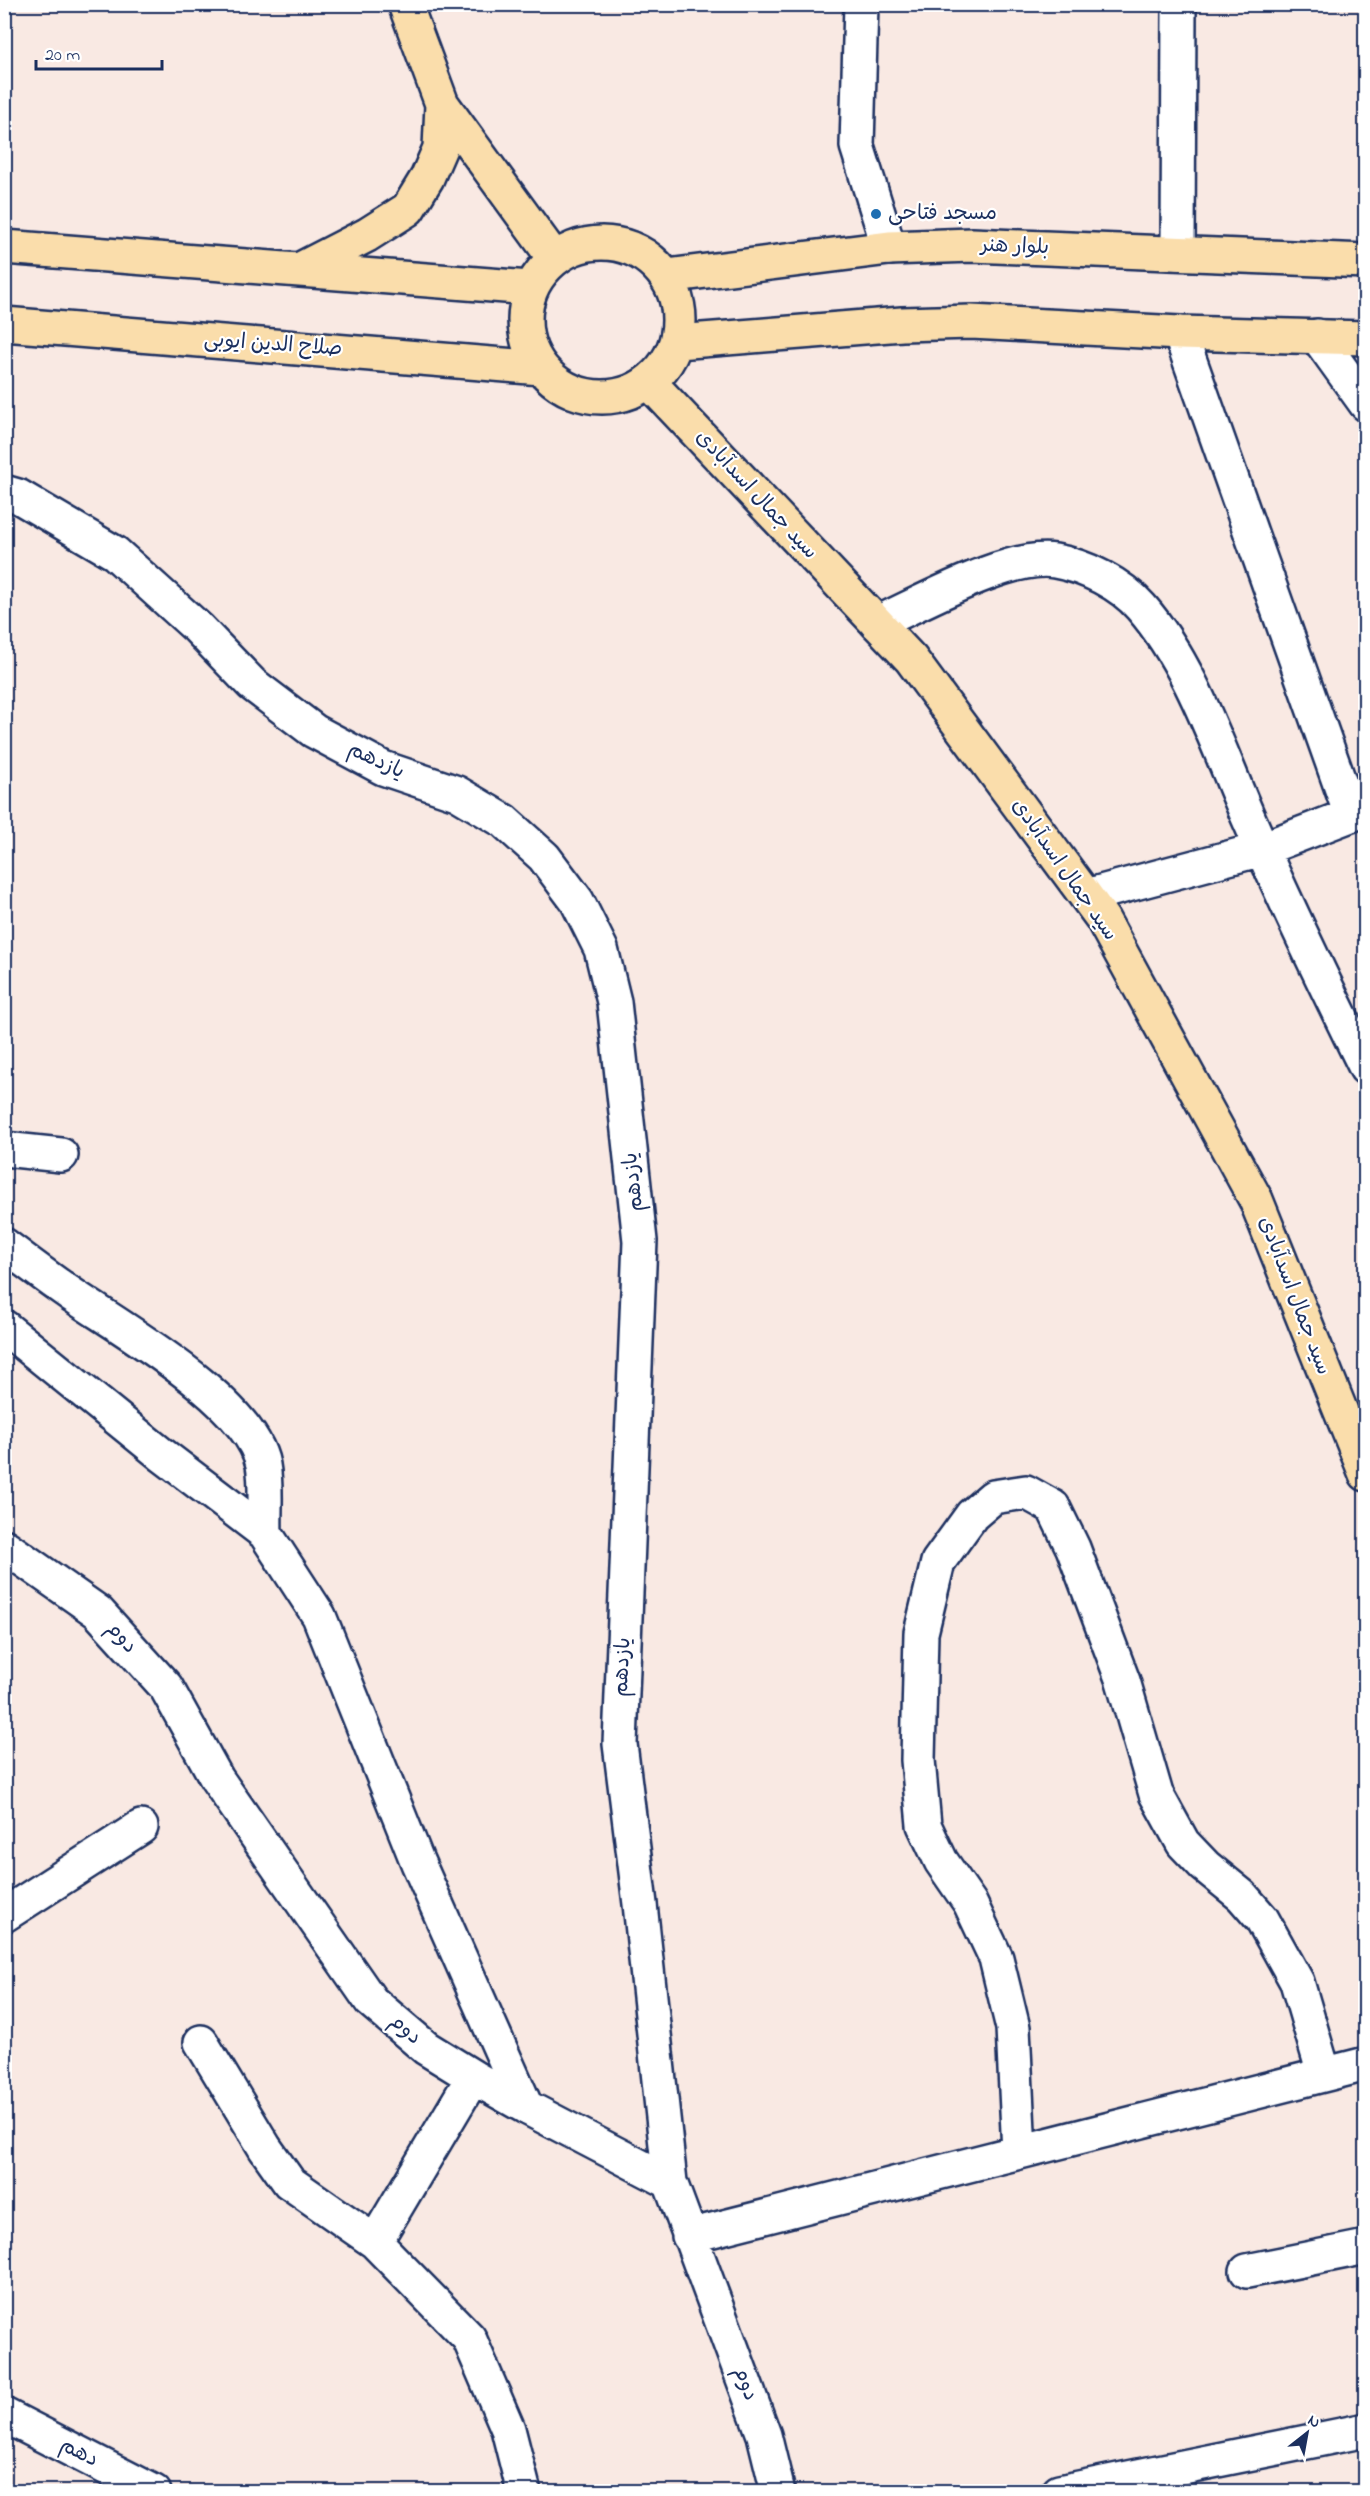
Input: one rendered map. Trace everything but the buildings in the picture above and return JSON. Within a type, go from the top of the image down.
[{"type":"main road","points":[[405,4],[442,104],[554,258]]},
{"type":"main road","points":[[299,270],[367,235],[408,208],[428,178],[440,148],[442,104]]},
{"type":"main road","points":[[614,243],[644,254],[667,276],[677,297],[680,319],[677,342],[666,364],[649,382],[622,395],[592,397],[564,388],[541,368],[528,344],[524,316],[530,288],[540,272],[554,258],[582,244],[614,243]]},
{"type":"main road","name":"بلوار هنر","points":[[667,276],[889,248],[972,245],[1365,261]]},
{"type":"main road","points":[[4,247],[530,288]]},
{"type":"main road","points":[[677,342],[902,324],[971,322],[1180,333],[1365,338]]},
{"type":"main road","name":"صلاح الدین ایوبی","points":[[4,324],[541,368]]},
{"type":"main road","name":"سید جمال اسدآبادی","points":[[649,382],[911,659],[1102,918],[1256,1200],[1365,1474]]},
{"type":"street","points":[[861,4],[857,146],[889,248]]},
{"type":"street","points":[[1178,253],[1179,4]]},
{"type":"street","points":[[1086,896],[1262,849],[1358,812],[1180,333]]},
{"type":"street","points":[[1317,336],[1365,404]]},
{"type":"street","name":"یازدهم","points":[[4,492],[18,496],[115,553],[198,628],[252,684],[314,731],[383,768],[457,794],[504,821],[544,857],[577,901],[601,949],[614,1002],[640,1241],[620,1744],[670,2182]]},
{"type":"street","points":[[877,623],[1018,562],[1054,561],[1098,576],[1119,588],[1141,606],[1172,649],[1196,696],[1262,849],[1365,1068]]},
{"type":"street","points":[[4,1149],[61,1155]]},
{"type":"street","points":[[4,1245],[71,1294],[148,1342],[226,1406],[252,1440],[263,1464],[265,1533]]},
{"type":"street","points":[[4,1327],[161,1454],[265,1533],[320,1617],[418,1863],[526,2107]]},
{"type":"street","points":[[1019,2152],[1013,2028],[996,1958],[970,1903],[941,1861],[924,1825],[918,1760],[921,1633],[938,1562],[972,1515],[993,1497],[1026,1492],[1053,1507],[1073,1548],[1123,1681],[1156,1794],[1183,1843],[1205,1866],[1242,1896],[1262,1919],[1297,1982],[1324,2074]]},
{"type":"street","name":"دوم","points":[[4,1546],[98,1612],[166,1687],[217,1779],[371,2001],[426,2048],[472,2077],[670,2182],[764,2435],[778,2492]]},
{"type":"street","points":[[4,1915],[141,1827]]},
{"type":"street","points":[[201,2043],[265,2148],[289,2182],[375,2242],[469,2338],[508,2429],[524,2492]]},
{"type":"street","points":[[689,2236],[1324,2074],[1364,2071]]},
{"type":"street","points":[[375,2242],[472,2077]]},
{"type":"street","points":[[1247,2271],[1365,2247]]},
{"type":"street","name":"دهم","points":[[4,2415],[154,2492]]},
{"type":"street","points":[[1059,2492],[1365,2430]]},
{"type":"place","name":"مسجد فتاحی","points":[[876,214]]}]
